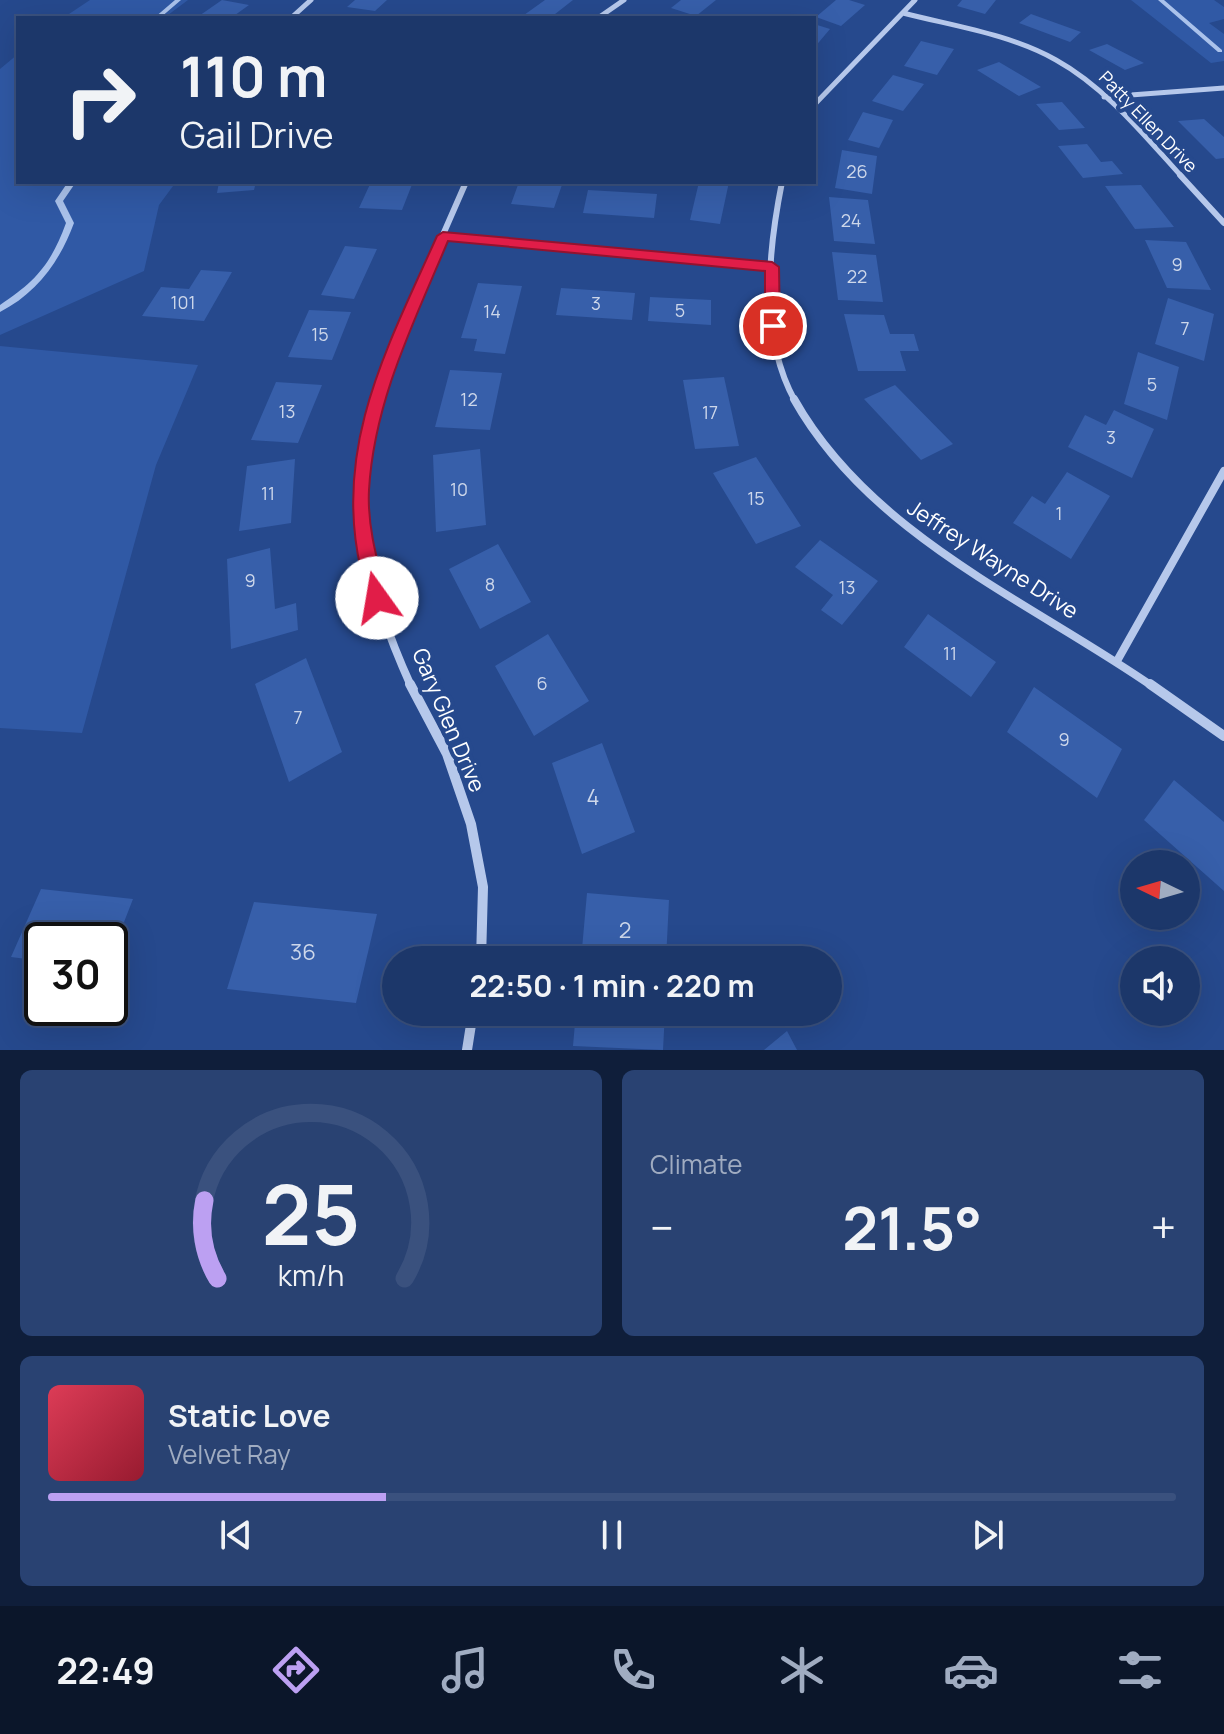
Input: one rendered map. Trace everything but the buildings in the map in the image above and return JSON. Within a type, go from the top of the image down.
[{"type":"street","points":[[293,16],[311,0]]},
{"type":"street","points":[[601,16],[624,0]]},
{"type":"street","points":[[816,103],[915,0]]},
{"type":"street","name":"Patty Ellen Drive","points":[[903,13],[1053,59],[1104,97],[1224,223]]},
{"type":"street","points":[[1104,97],[1224,88]]},
{"type":"street","name":"Gary Glen Drive","points":[[465,184],[390,359],[369,421],[360,492],[363,540],[377,598],[409,684],[451,763],[472,831],[483,889],[481,946]]},
{"type":"street","name":"Jeffrey Wayne Drive","points":[[782,184],[772,267],[774,348],[783,379],[829,452],[857,485],[916,534],[1117,661],[1224,736]]},
{"type":"street","points":[[443,236],[772,267]]},
{"type":"street","points":[[1117,661],[1224,471]]},
{"type":"street","points":[[467,1050],[471,1026]]},
{"type":"shaded area","points":[[90,0],[188,0],[167,16],[66,16]]},
{"type":"shaded area","points":[[1131,0],[1214,0],[1224,7],[1224,19],[1209,23],[1224,34],[1224,61],[1211,63]]},
{"type":"shaded area","points":[[16,56],[16,184],[175,184],[159,205],[144,271],[0,335],[0,69]]},
{"type":"shaded area","points":[[0,346],[198,365],[156,465],[82,733],[0,728]]},
{"type":"waterway","points":[[159,16],[178,0]]},
{"type":"waterway","points":[[1161,0],[1220,51]]},
{"type":"waterway","points":[[0,309],[25,291],[52,263],[70,223],[59,201],[71,184]]},
{"type":"route","points":[[377,598],[363,540],[360,492],[369,421],[390,359],[443,236],[772,267],[773,326]]}]
